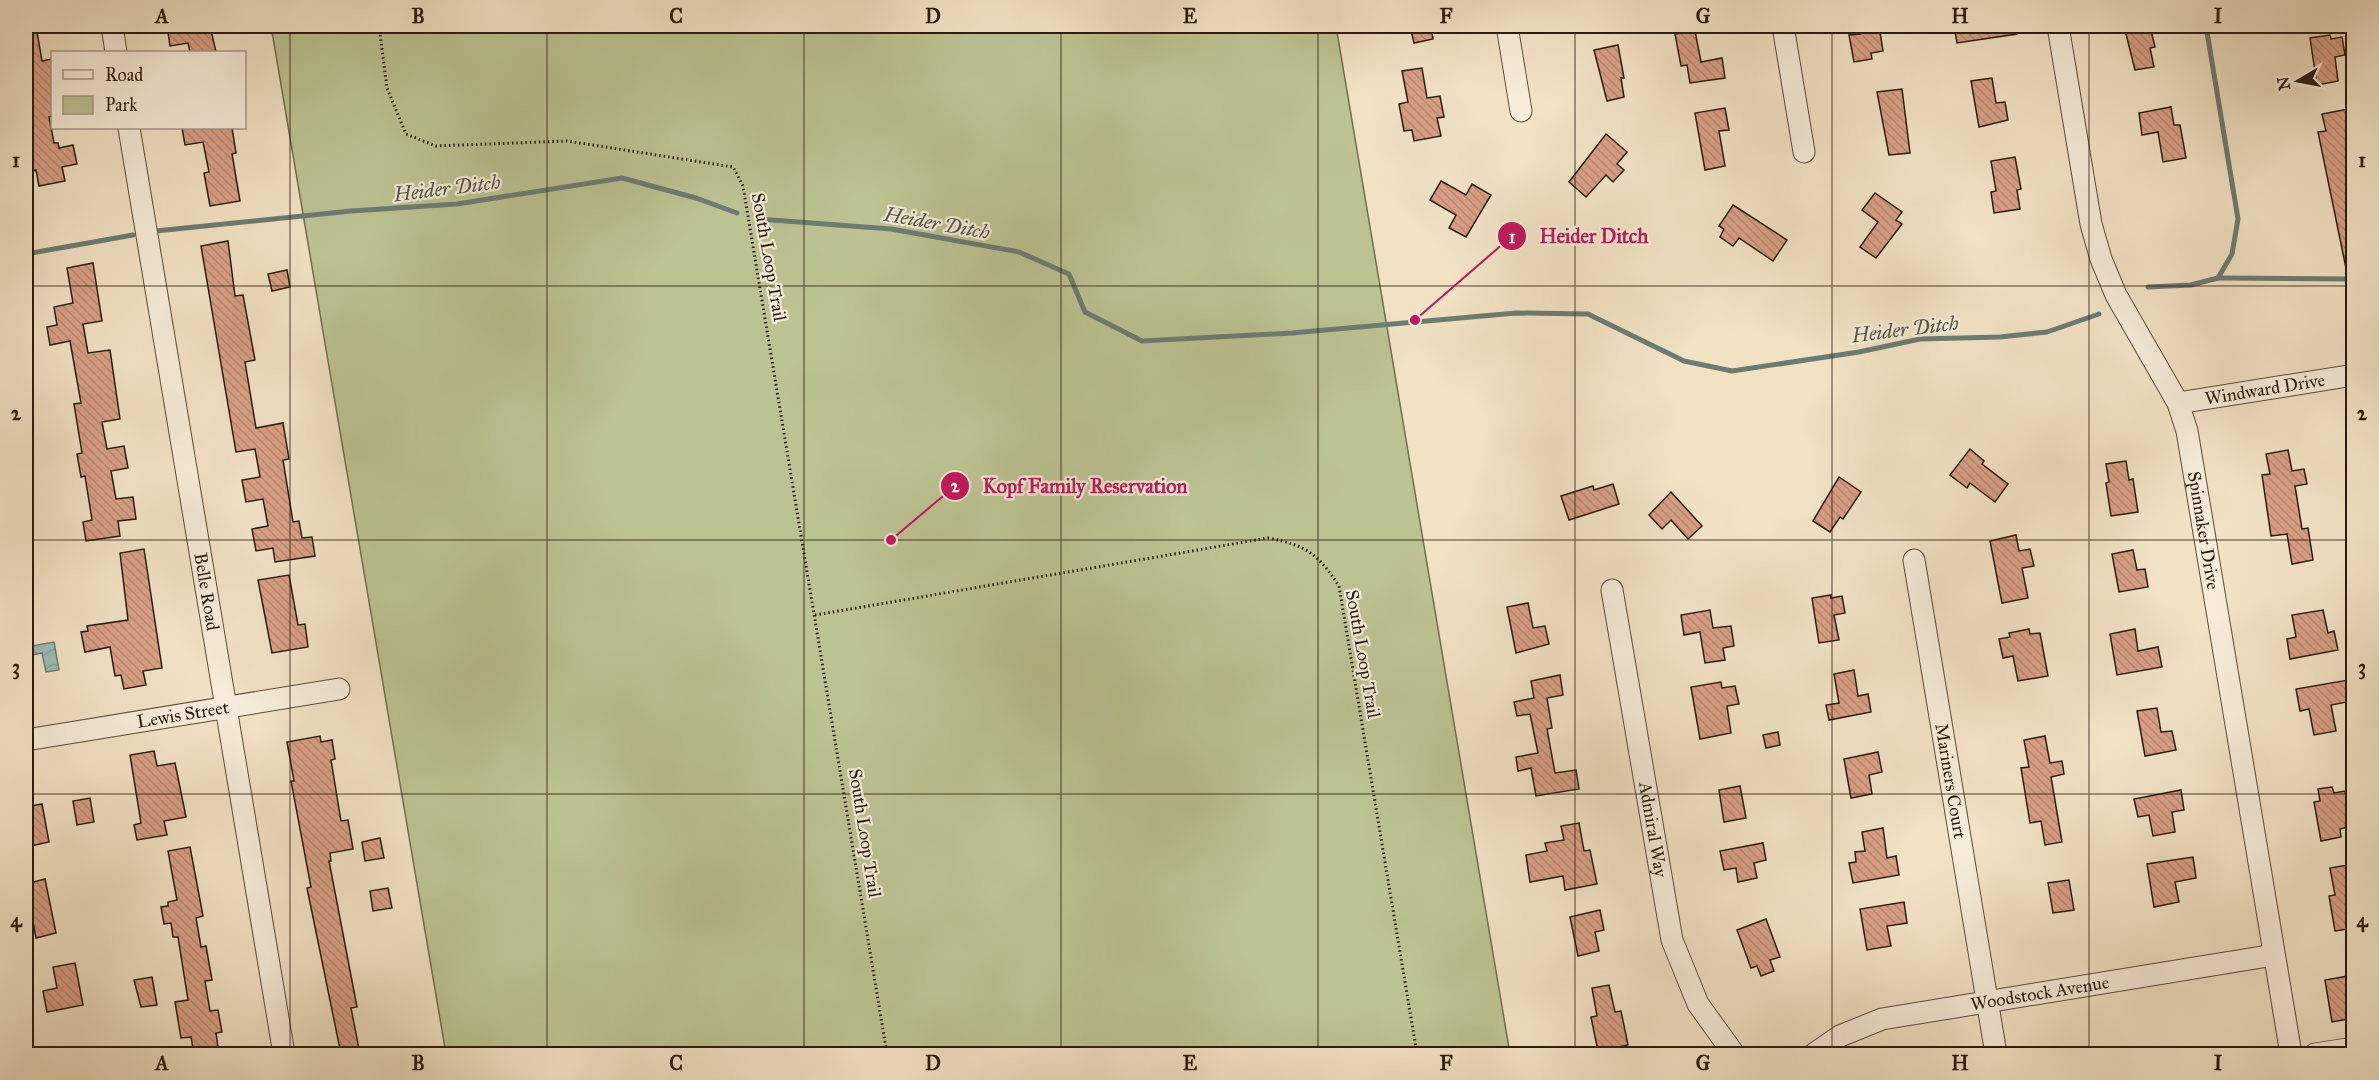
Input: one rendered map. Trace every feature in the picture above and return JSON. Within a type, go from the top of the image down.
[{"type":"street","points":[[112,26],[116,51]]},
{"type":"street","points":[[1507,26],[1521,111]]},
{"type":"street","points":[[1783,26],[1804,152]]},
{"type":"street","name":"Spinnaker Drive","points":[[2058,26],[2091,224],[2101,259],[2116,295],[2178,404],[2192,452],[2291,1054]]},
{"type":"street","name":"Belle Road","points":[[129,129],[284,1054]]},
{"type":"street","name":"Windward Drive","points":[[2178,404],[2354,375]]},
{"type":"street","name":"Mariners Court","points":[[1914,560],[1996,1054]]},
{"type":"street","name":"Admiral Way","points":[[1612,590],[1672,940],[1698,1004],[1734,1054]]},
{"type":"street","name":"Lewis Street","points":[[26,740],[339,689]]},
{"type":"street","name":"Woodstock Avenue","points":[[1814,1054],[1840,1036],[1882,1019],[2274,955]]},
{"type":"street","points":[[2315,1054],[2354,1048]]},
{"type":"path","name":"South Loop Trail","points":[[378,26],[387,88],[406,134],[436,146],[567,141],[733,167],[742,186],[754,247],[887,1054]]},
{"type":"path","name":"South Loop Trail","points":[[815,615],[1268,538],[1295,543],[1322,560],[1339,586],[1417,1054]]},
{"type":"green space","points":[[271,26],[1336,26],[1510,1054],[446,1054]]},
{"type":"water","points":[[54,642],[59,670],[46,672],[42,653],[32,655],[31,646]]},
{"type":"building","points":[[26,26],[36,26],[42,61],[51,59],[51,116],[49,117],[54,143],[58,143],[59,148],[73,145],[77,164],[62,167],[65,181],[39,186],[36,170],[33,171],[26,133]]},
{"type":"building","points":[[167,26],[210,26],[216,51],[190,51],[188,43],[170,46]]},
{"type":"building","points":[[1410,26],[1431,26],[1433,39],[1414,43]]},
{"type":"building","points":[[1859,26],[1879,26],[1883,51],[1871,53],[1872,59],[1854,62],[1849,35],[1860,34]]},
{"type":"building","points":[[1954,26],[2016,26],[2017,34],[1957,43]]},
{"type":"building","points":[[2124,26],[2150,26],[2155,47],[2150,48],[2154,67],[2135,70]]},
{"type":"building","points":[[1695,31],[1701,62],[1722,58],[1725,78],[1690,83],[1687,65],[1681,66],[1675,34]]},
{"type":"building","points":[[2330,35],[2331,39],[2342,37],[2345,55],[2335,57],[2338,81],[2317,85],[2310,38]]},
{"type":"building","points":[[1618,45],[1624,78],[1621,78],[1624,97],[1607,101],[1594,50]]},
{"type":"building","points":[[1422,68],[1427,98],[1440,96],[1444,117],[1437,118],[1441,136],[1414,141],[1412,130],[1404,131],[1399,104],[1408,102],[1402,71]]},
{"type":"building","points":[[1992,78],[1996,103],[2005,102],[2008,120],[1979,127],[1971,81]]},
{"type":"building","points":[[1902,89],[1910,153],[1889,155],[1877,92]]},
{"type":"building","points":[[2171,107],[2174,125],[2180,125],[2186,158],[2163,162],[2158,132],[2142,135],[2139,113]]},
{"type":"building","points":[[1725,108],[1729,130],[1719,131],[1725,166],[1705,170],[1695,113]]},
{"type":"building","points":[[2354,108],[2354,272],[2347,273],[2318,132],[2326,131],[2322,114]]},
{"type":"building","points":[[182,129],[232,129],[236,153],[232,154],[240,201],[210,206],[204,173],[209,172],[203,142],[185,145]]},
{"type":"building","points":[[1606,134],[1627,152],[1617,164],[1624,170],[1613,182],[1606,175],[1586,197],[1569,182]]},
{"type":"building","points":[[2015,157],[2021,189],[2017,190],[2020,209],[1994,213],[1991,192],[1996,191],[1991,161]]},
{"type":"building","points":[[1441,181],[1466,195],[1472,184],[1491,195],[1466,237],[1449,228],[1456,215],[1430,200]]},
{"type":"building","points":[[1875,193],[1902,212],[1896,220],[1902,224],[1876,258],[1860,247],[1878,222],[1862,210]]},
{"type":"building","points":[[1733,205],[1787,240],[1773,261],[1739,238],[1733,246],[1720,237],[1724,229],[1719,226]]},
{"type":"building","points":[[228,241],[235,296],[243,295],[255,360],[245,362],[256,428],[283,423],[289,459],[283,460],[293,522],[299,521],[302,538],[312,537],[315,556],[275,562],[273,548],[256,551],[252,529],[268,526],[263,499],[246,502],[242,480],[260,477],[255,449],[236,452],[201,246]]},
{"type":"building","points":[[93,263],[102,321],[83,324],[88,353],[110,350],[120,419],[102,422],[107,449],[124,446],[128,468],[111,471],[116,499],[133,497],[136,519],[118,521],[120,536],[86,541],[83,522],[92,520],[85,476],[81,477],[77,454],[82,453],[74,404],[81,403],[70,341],[50,345],[47,327],[57,325],[54,307],[73,303],[67,268]]},
{"type":"building","points":[[287,270],[290,287],[272,291],[268,274]]},
{"type":"building","points":[[1970,449],[1984,461],[1982,464],[2008,484],[1995,502],[1970,483],[1967,488],[1950,475]]},
{"type":"building","points":[[2288,450],[2292,471],[2304,469],[2307,484],[2295,486],[2302,529],[2308,528],[2313,560],[2292,564],[2287,534],[2271,536],[2262,475],[2270,474],[2266,454]]},
{"type":"building","points":[[2126,461],[2129,480],[2133,479],[2138,512],[2111,516],[2106,483],[2109,482],[2106,464]]},
{"type":"building","points":[[1839,477],[1861,492],[1843,519],[1840,517],[1830,532],[1813,521]]},
{"type":"building","points":[[1613,484],[1619,504],[1569,520],[1561,496],[1593,486],[1594,490]]},
{"type":"building","points":[[1671,492],[1702,526],[1688,539],[1671,520],[1662,529],[1649,515]]},
{"type":"building","points":[[2016,535],[2019,551],[2030,549],[2034,566],[2022,568],[2028,598],[2002,603],[1990,541]]},
{"type":"building","points":[[144,549],[162,668],[143,671],[146,685],[124,689],[121,675],[115,676],[110,647],[85,652],[81,632],[88,631],[87,626],[128,620],[120,553]]},
{"type":"building","points":[[2133,550],[2137,570],[2145,569],[2148,587],[2119,592],[2112,554]]},
{"type":"building","points":[[289,575],[298,625],[305,624],[308,647],[272,653],[258,580]]},
{"type":"building","points":[[1831,595],[1831,598],[1842,596],[1845,613],[1834,615],[1839,640],[1819,643],[1812,598]]},
{"type":"building","points":[[1528,603],[1533,628],[1545,626],[1549,644],[1516,653],[1507,607]]},
{"type":"building","points":[[1710,610],[1713,628],[1731,626],[1734,646],[1723,648],[1725,660],[1705,663],[1700,632],[1684,635],[1681,615]]},
{"type":"building","points":[[2323,610],[2328,633],[2334,631],[2338,650],[2290,659],[2287,639],[2296,637],[2292,615]]},
{"type":"building","points":[[2029,629],[2030,634],[2040,633],[2048,676],[2018,681],[2013,656],[2003,658],[1999,639],[2010,637],[2009,633]]},
{"type":"building","points":[[2135,629],[2138,651],[2158,647],[2162,667],[2117,675],[2110,634]]},
{"type":"building","points":[[1854,670],[1858,696],[1868,694],[1871,712],[1829,720],[1826,705],[1839,703],[1834,674]]},
{"type":"building","points":[[1560,675],[1563,695],[1547,698],[1552,728],[1547,729],[1555,773],[1576,770],[1579,789],[1536,796],[1531,768],[1518,771],[1516,757],[1538,753],[1530,714],[1517,716],[1514,702],[1534,698],[1531,681]]},
{"type":"building","points":[[2348,680],[2352,701],[2331,705],[2336,731],[2314,735],[2309,709],[2300,711],[2296,689]]},
{"type":"building","points":[[1721,682],[1722,688],[1735,686],[1739,704],[1727,706],[1731,733],[1700,739],[1691,687]]},
{"type":"building","points":[[2157,708],[2161,732],[2172,731],[2176,750],[2145,756],[2137,711]]},
{"type":"building","points":[[1778,732],[1780,745],[1766,748],[1763,735]]},
{"type":"building","points":[[320,736],[321,742],[332,740],[335,759],[331,760],[341,821],[348,820],[353,849],[330,853],[331,861],[329,861],[357,1007],[351,1008],[360,1054],[341,1054],[307,888],[311,887],[291,781],[294,781],[287,742]]},
{"type":"building","points":[[2045,736],[2050,763],[2062,761],[2064,774],[2051,777],[2062,842],[2045,845],[2041,821],[2030,823],[2021,768],[2029,767],[2024,740]]},
{"type":"building","points":[[154,751],[157,766],[175,763],[186,817],[164,821],[167,835],[137,840],[134,825],[141,823],[130,755]]},
{"type":"building","points":[[1878,752],[1882,772],[1869,775],[1872,794],[1851,798],[1844,759]]},
{"type":"building","points":[[1740,786],[1746,818],[1724,822],[1719,790]]},
{"type":"building","points":[[2332,787],[2334,793],[2345,791],[2352,826],[2340,829],[2341,837],[2321,841],[2314,802],[2320,801],[2318,789]]},
{"type":"building","points":[[2181,790],[2184,810],[2172,812],[2175,832],[2153,836],[2149,815],[2138,817],[2134,799]]},
{"type":"building","points":[[90,798],[94,822],[77,825],[73,801]]},
{"type":"building","points":[[42,804],[49,842],[26,847],[26,807]]},
{"type":"building","points":[[1579,823],[1584,851],[1590,850],[1597,884],[1565,890],[1563,876],[1530,882],[1526,855],[1547,851],[1545,843],[1564,840],[1561,826]]},
{"type":"building","points":[[1883,828],[1887,858],[1896,856],[1899,875],[1853,883],[1849,863],[1856,862],[1855,852],[1865,851],[1862,832]]},
{"type":"building","points":[[380,838],[384,858],[365,861],[362,842]]},
{"type":"building","points":[[1763,843],[1766,860],[1754,863],[1757,878],[1738,882],[1736,868],[1724,870],[1720,851]]},
{"type":"building","points":[[190,847],[203,916],[196,918],[201,947],[206,946],[212,980],[205,981],[210,1011],[218,1010],[222,1032],[216,1033],[219,1054],[194,1054],[191,1037],[181,1038],[175,1002],[188,1000],[178,937],[173,937],[171,923],[164,924],[161,907],[168,906],[168,902],[177,900],[168,851]]},
{"type":"building","points":[[2193,857],[2196,878],[2175,882],[2179,902],[2154,907],[2147,864]]},
{"type":"building","points":[[2354,864],[2354,928],[2335,931],[2329,896],[2335,895],[2330,868]]},
{"type":"building","points":[[45,879],[56,933],[36,938],[26,884]]},
{"type":"building","points":[[2069,880],[2074,910],[2053,913],[2048,883]]},
{"type":"building","points":[[388,888],[392,908],[373,911],[370,891]]},
{"type":"building","points":[[1904,902],[1907,923],[1887,926],[1891,946],[1867,950],[1860,909]]},
{"type":"building","points":[[1600,910],[1604,930],[1595,932],[1599,951],[1578,956],[1570,917]]},
{"type":"building","points":[[1766,919],[1780,957],[1770,960],[1774,971],[1761,976],[1757,966],[1751,968],[1737,930]]},
{"type":"building","points":[[75,963],[83,1005],[47,1012],[43,991],[57,988],[53,967]]},
{"type":"building","points":[[2354,975],[2354,1018],[2332,1022],[2325,980]]},
{"type":"building","points":[[152,977],[157,1005],[141,1007],[134,980]]},
{"type":"building","points":[[1609,985],[1615,1012],[1621,1011],[1628,1045],[1598,1051],[1591,1017],[1597,1016],[1592,988]]},
{"type":"waterway","name":"Heider Ditch","points":[[2148,287],[2191,285],[2218,278],[2232,254],[2238,219],[2206,26]]},
{"type":"waterway","name":"Heider Ditch","points":[[156,231],[351,211],[457,204],[622,178],[696,198],[737,213]]},
{"type":"waterway","name":"Heider Ditch","points":[[759,219],[891,229],[1019,252],[1069,274],[1085,312],[1142,341],[1292,333],[1516,313],[1588,314],[1684,361],[1732,371],[1859,352],[1920,339],[2000,337],[2047,332],[2099,314]]},
{"type":"waterway","name":"Heider Ditch","points":[[26,254],[133,235]]},
{"type":"waterway","points":[[2218,278],[2354,279]]},
{"type":"place","name":"Heider Ditch","points":[[1415,320]]},
{"type":"place","name":"Kopf Family Reservation","points":[[891,540]]}]
